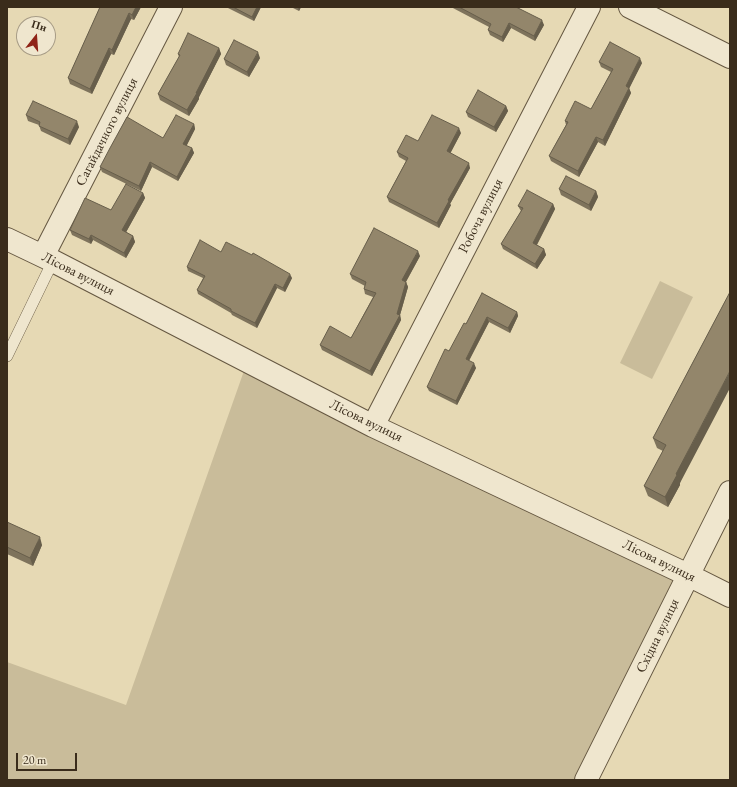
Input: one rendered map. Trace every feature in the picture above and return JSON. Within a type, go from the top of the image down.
[{"type":"street","name":"Сагайдачного вулиця","points":[[48,258],[171,7]]},
{"type":"street","name":"Робоча вулиця","points":[[373,426],[589,7]]},
{"type":"street","points":[[630,7],[730,57]]},
{"type":"street","name":"Лісова вулиця","points":[[7,238],[373,426],[730,596]]},
{"type":"street","name":"Східна вулиця","points":[[586,780],[730,492]]},
{"type":"lane","points":[[7,356],[48,258]]},
{"type":"shaded area","points":[[660,281],[693,297],[652,379],[620,363]]},
{"type":"shaded area","points":[[245,368],[678,580],[582,780],[7,780],[7,662],[126,705]]},
{"type":"building","points":[[100,7],[136,7],[132,15],[129,13],[112,50],[109,48],[90,89],[68,78]]},
{"type":"building","points":[[233,7],[257,7],[252,17]]},
{"type":"building","points":[[459,7],[516,7],[542,20],[534,36],[509,23],[502,37],[488,30],[491,24]]},
{"type":"building","points":[[188,33],[219,48],[187,110],[158,94],[180,55],[178,54]]},
{"type":"building","points":[[234,40],[258,52],[247,72],[224,59]]},
{"type":"building","points":[[610,42],[640,58],[626,86],[629,88],[603,140],[596,137],[578,171],[549,156],[568,122],[565,121],[575,101],[591,109],[613,69],[599,62]]},
{"type":"building","points":[[478,90],[506,106],[494,127],[466,112]]},
{"type":"building","points":[[33,101],[77,121],[68,139],[39,126],[40,122],[26,115]]},
{"type":"building","points":[[176,115],[194,124],[183,144],[192,148],[177,177],[150,162],[139,186],[100,167],[127,117],[163,138]]},
{"type":"building","points":[[432,115],[459,128],[447,151],[469,163],[437,223],[387,197],[408,158],[397,152],[406,135],[418,141]]},
{"type":"building","points":[[566,176],[596,191],[589,205],[559,189]]},
{"type":"building","points":[[126,184],[143,193],[122,230],[133,236],[124,253],[91,235],[89,239],[70,230],[85,198],[111,210]]},
{"type":"building","points":[[527,190],[553,204],[533,243],[544,249],[535,264],[501,244],[523,208],[518,206]]},
{"type":"building","points":[[374,228],[418,251],[402,280],[406,282],[397,314],[400,315],[370,371],[320,345],[330,326],[351,338],[376,293],[364,289],[366,282],[350,274]]},
{"type":"building","points":[[200,240],[221,252],[226,242],[252,255],[253,253],[290,274],[283,288],[275,284],[255,323],[231,311],[231,309],[197,290],[205,276],[187,267]]},
{"type":"building","points":[[730,292],[730,371],[665,497],[644,486],[666,445],[653,438]]},
{"type":"building","points":[[482,293],[517,312],[508,328],[487,317],[466,359],[474,363],[456,401],[427,387],[445,349],[449,351],[464,323],[466,324]]},
{"type":"building","points":[[7,522],[40,537],[30,558],[7,547]]}]
